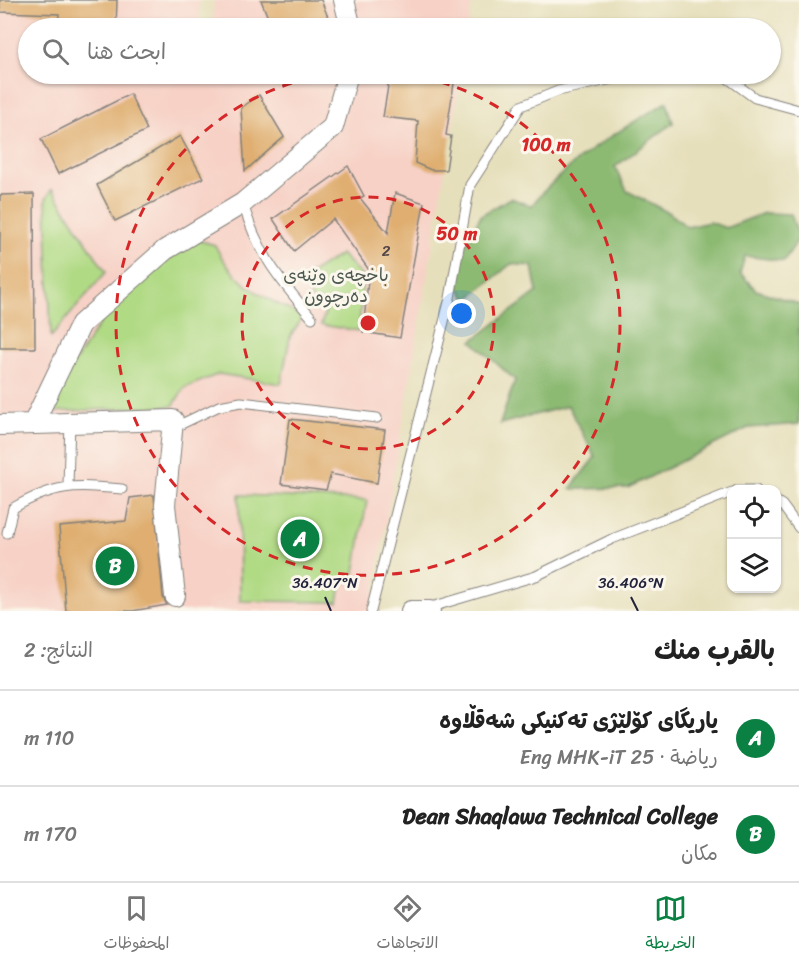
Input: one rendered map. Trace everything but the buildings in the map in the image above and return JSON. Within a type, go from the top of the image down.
[{"type":"street","points":[[344,0],[348,18]]},
{"type":"street","points":[[34,422],[81,324],[165,250],[243,203],[333,127],[345,84]]},
{"type":"street","points":[[0,424],[173,420],[165,505],[175,596]]},
{"type":"lane","points":[[371,611],[450,297],[470,185],[521,106],[558,91],[590,84]]},
{"type":"lane","points":[[736,84],[755,98],[799,110]]},
{"type":"lane","points":[[243,203],[247,219],[271,269],[312,318]]},
{"type":"lane","points":[[172,428],[219,406],[241,402],[377,418]]},
{"type":"lane","points":[[68,485],[70,422]]},
{"type":"lane","points":[[7,532],[13,508],[42,492],[68,485],[122,489]]},
{"type":"lane","points":[[422,610],[536,576],[612,539],[727,494]]},
{"type":"lane","points":[[781,504],[799,528]]},
{"type":"shaded area","points":[[0,0],[199,0],[199,18],[18,18],[18,84],[459,84],[371,611],[0,611]]},
{"type":"shaded area","points":[[214,0],[472,0],[469,18],[213,18]]},
{"type":"green space","points":[[667,102],[673,123],[615,167],[627,191],[671,214],[687,227],[710,222],[726,228],[764,213],[791,214],[799,238],[784,261],[745,256],[740,273],[756,290],[799,304],[799,424],[748,428],[628,488],[570,489],[595,457],[568,406],[500,424],[515,380],[472,341],[537,292],[532,266],[511,264],[467,300],[454,280],[463,247],[481,215],[511,198],[531,206],[561,175],[594,148]]},
{"type":"green space","points":[[52,189],[106,272],[51,337],[46,199]]},
{"type":"green space","points":[[194,239],[215,245],[241,281],[263,296],[303,317],[290,337],[281,384],[219,374],[184,388],[173,406],[51,412],[69,371],[111,305]]},
{"type":"green space","name":"باخچەی وێنەی دەرچوون","points":[[341,254],[363,277],[359,331],[321,325],[327,307],[313,301],[303,278]]},
{"type":"green space","points":[[239,495],[367,500],[354,578],[341,584],[338,602],[240,601]]},
{"type":"place","name":"یاریگای کۆلێژی تەکنیکی شەقڵاوە","points":[[300,539]]},
{"type":"place","name":"Dean Shaqlawa Technical College","points":[[115,566]]}]
